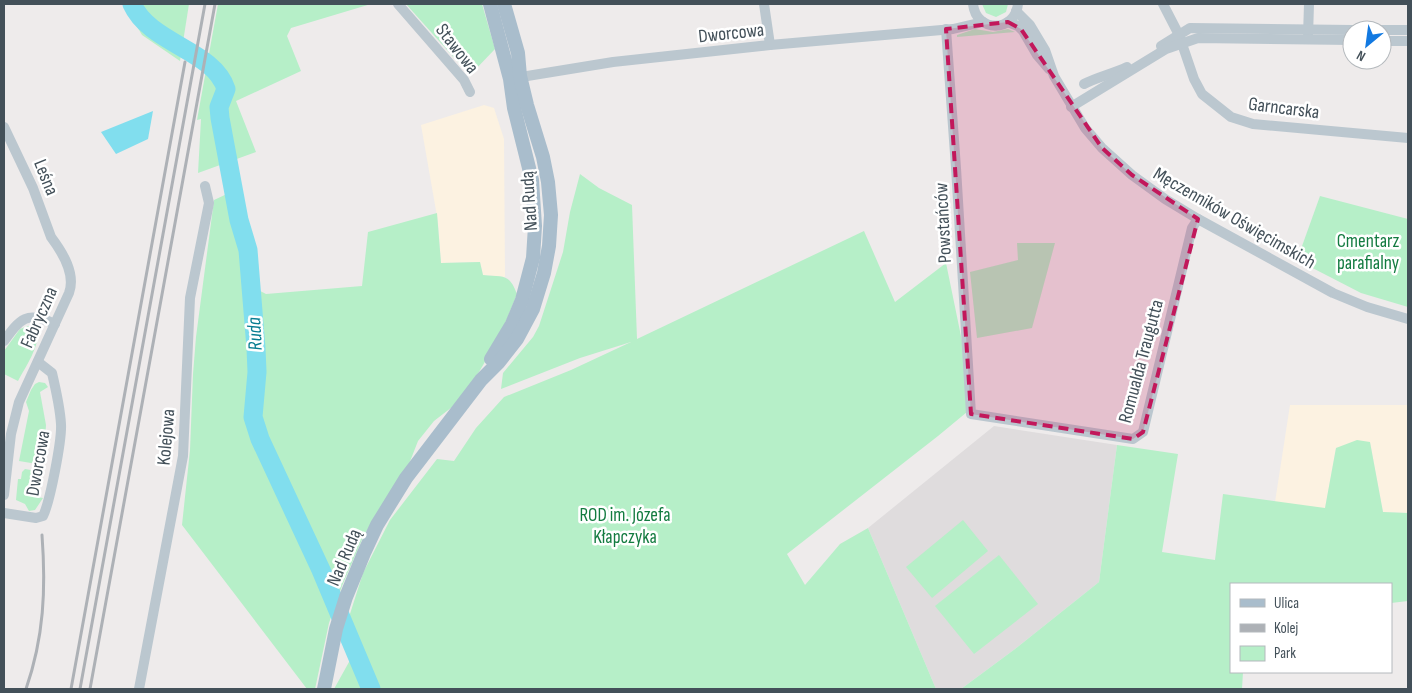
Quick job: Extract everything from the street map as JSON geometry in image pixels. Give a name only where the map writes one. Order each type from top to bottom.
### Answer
[{"type":"main road","name":"Nad Rudą","points":[[490,4],[515,78]]},
{"type":"main road","name":"Nad Rudą","points":[[324,689],[336,629],[346,597],[370,540],[406,478],[481,380],[518,309],[532,258],[536,226],[534,196],[526,154],[514,108],[518,53],[504,4]]},
{"type":"street","name":"Stawowa","points":[[398,4],[464,80],[470,92]]},
{"type":"street","points":[[764,4],[770,45]]},
{"type":"street","name":"Garncarska","points":[[1163,4],[1180,39],[1194,79],[1202,94],[1231,117],[1253,124],[1408,138]]},
{"type":"street","points":[[1308,4],[1308,35]]},
{"type":"street","points":[[973,6],[977,16],[983,22]]},
{"type":"street","points":[[957,28],[973,6]]},
{"type":"street","points":[[1017,7],[1045,50],[1054,76],[1037,55],[1023,31],[1008,22],[1017,7]]},
{"type":"street","name":"Dworcowa","points":[[515,78],[613,62],[957,28],[983,22],[996,26],[1008,22]]},
{"type":"street","name":"Powstańców","points":[[946,29],[971,414]]},
{"type":"street","points":[[1392,30],[1408,30]]},
{"type":"street","points":[[1084,84],[1111,74],[1180,39],[1308,35],[1342,31]]},
{"type":"street","points":[[1308,35],[1342,39]]},
{"type":"street","points":[[1071,107],[1180,39]]},
{"type":"street","points":[[1392,41],[1408,41]]},
{"type":"street","name":"Męczenników Oświęcimskich","points":[[1054,76],[1071,107],[1102,148],[1132,175],[1165,199],[1333,293],[1367,307],[1408,319]]},
{"type":"street","name":"Leśna","points":[[4,129],[30,182],[54,242]]},
{"type":"street","name":"Kolejowa","points":[[139,689],[182,456],[190,298],[209,203],[204,186]]},
{"type":"street","name":"Romualda Traugutta","points":[[971,414],[1133,439],[1143,432],[1192,228],[1198,218]]},
{"type":"street","name":"Fabryczna","points":[[4,495],[11,434],[20,399],[72,286],[72,279],[54,242]]},
{"type":"street","points":[[4,341],[19,321],[27,317],[46,320],[54,324]]},
{"type":"street","name":"Dworcowa","points":[[4,513],[36,518],[43,516],[48,503],[61,435],[61,425],[52,373],[38,362]]},
{"type":"highlighted area","points":[[1008,22],[1021,29],[1102,148],[1132,175],[1198,219],[1143,432],[1133,439],[971,414],[946,29]]},
{"type":"shaded area","points":[[484,105],[494,108],[504,139],[505,277],[483,275],[480,262],[441,263],[438,222],[421,125]]},
{"type":"shaded area","points":[[1290,405],[1408,405],[1408,513],[1383,512],[1370,442],[1336,448],[1325,509],[1275,502]]},
{"type":"shaded area","points":[[994,426],[1117,445],[1099,582],[961,689],[936,689],[868,528]]},
{"type":"green space","points":[[124,4],[189,4],[180,61],[142,35]]},
{"type":"green space","points":[[218,4],[371,4],[291,28],[287,36],[301,71],[236,101],[256,152],[198,173],[201,119],[197,120]]},
{"type":"green space","points":[[406,4],[482,4],[495,49],[472,73],[456,60]]},
{"type":"green space","points":[[982,4],[1008,4],[1006,12],[996,17],[986,13]]},
{"type":"green space","points":[[975,29],[993,32],[1008,29],[1015,32],[957,37],[957,35]]},
{"type":"green space","name":"ROD im. Józefa Kłapczyka","points":[[580,174],[599,188],[632,205],[637,339],[864,231],[895,302],[946,263],[962,341],[967,412],[787,554],[805,585],[840,544],[868,528],[936,689],[334,689],[359,644],[349,617],[363,573],[390,520],[437,459],[454,461],[476,428],[504,397],[571,370],[631,342],[580,358],[501,389],[503,373],[533,337],[539,326],[563,252],[570,212]]},
{"type":"green space","points":[[229,193],[242,247],[243,282],[266,294],[362,286],[368,232],[437,213],[441,263],[480,262],[483,275],[500,276],[508,279],[517,294],[500,336],[479,372],[456,404],[434,421],[418,441],[409,464],[364,535],[342,586],[329,623],[315,689],[307,689],[182,525],[190,450],[196,337],[214,200]]},
{"type":"green space","name":"Cmentarz parafialny","points":[[1320,196],[1408,219],[1408,307],[1361,293],[1297,260]]},
{"type":"green space","points":[[1017,243],[1055,243],[1032,328],[977,338],[970,272],[1018,260]]},
{"type":"green space","points":[[33,326],[38,330],[38,337],[31,357],[18,381],[4,374],[4,351],[20,329]]},
{"type":"green space","points":[[39,382],[45,383],[48,387],[40,392],[46,425],[45,440],[42,439],[37,464],[19,461],[29,411],[26,402],[31,390]]},
{"type":"green space","points":[[1357,440],[1370,442],[1383,512],[1408,513],[1408,601],[1392,603],[1392,583],[1230,583],[1230,673],[1243,673],[1242,689],[961,689],[1099,582],[1117,445],[1178,454],[1162,552],[1215,560],[1223,494],[1325,508],[1336,448]]},
{"type":"green space","points":[[25,469],[36,471],[32,496],[43,498],[35,510],[29,511],[25,504],[16,500],[18,479],[21,479],[22,472]]},
{"type":"green space","points":[[963,520],[988,551],[932,598],[906,567]]},
{"type":"green space","points":[[999,555],[1038,604],[974,654],[935,606]]},
{"type":"water","points":[[153,111],[148,139],[116,154],[101,132]]},
{"type":"waterway","name":"Ruda","points":[[132,4],[141,18],[153,29],[209,65],[219,76],[226,89],[219,107],[220,118],[239,220],[248,250],[257,372],[253,417],[260,439],[321,570],[371,689]]},
{"type":"railway","points":[[80,689],[205,4]]},
{"type":"railway","points":[[90,689],[215,4]]},
{"type":"railway","points":[[71,689],[185,62]]},
{"type":"railway","points":[[26,689],[37,651],[42,613],[44,575],[42,535]]}]
